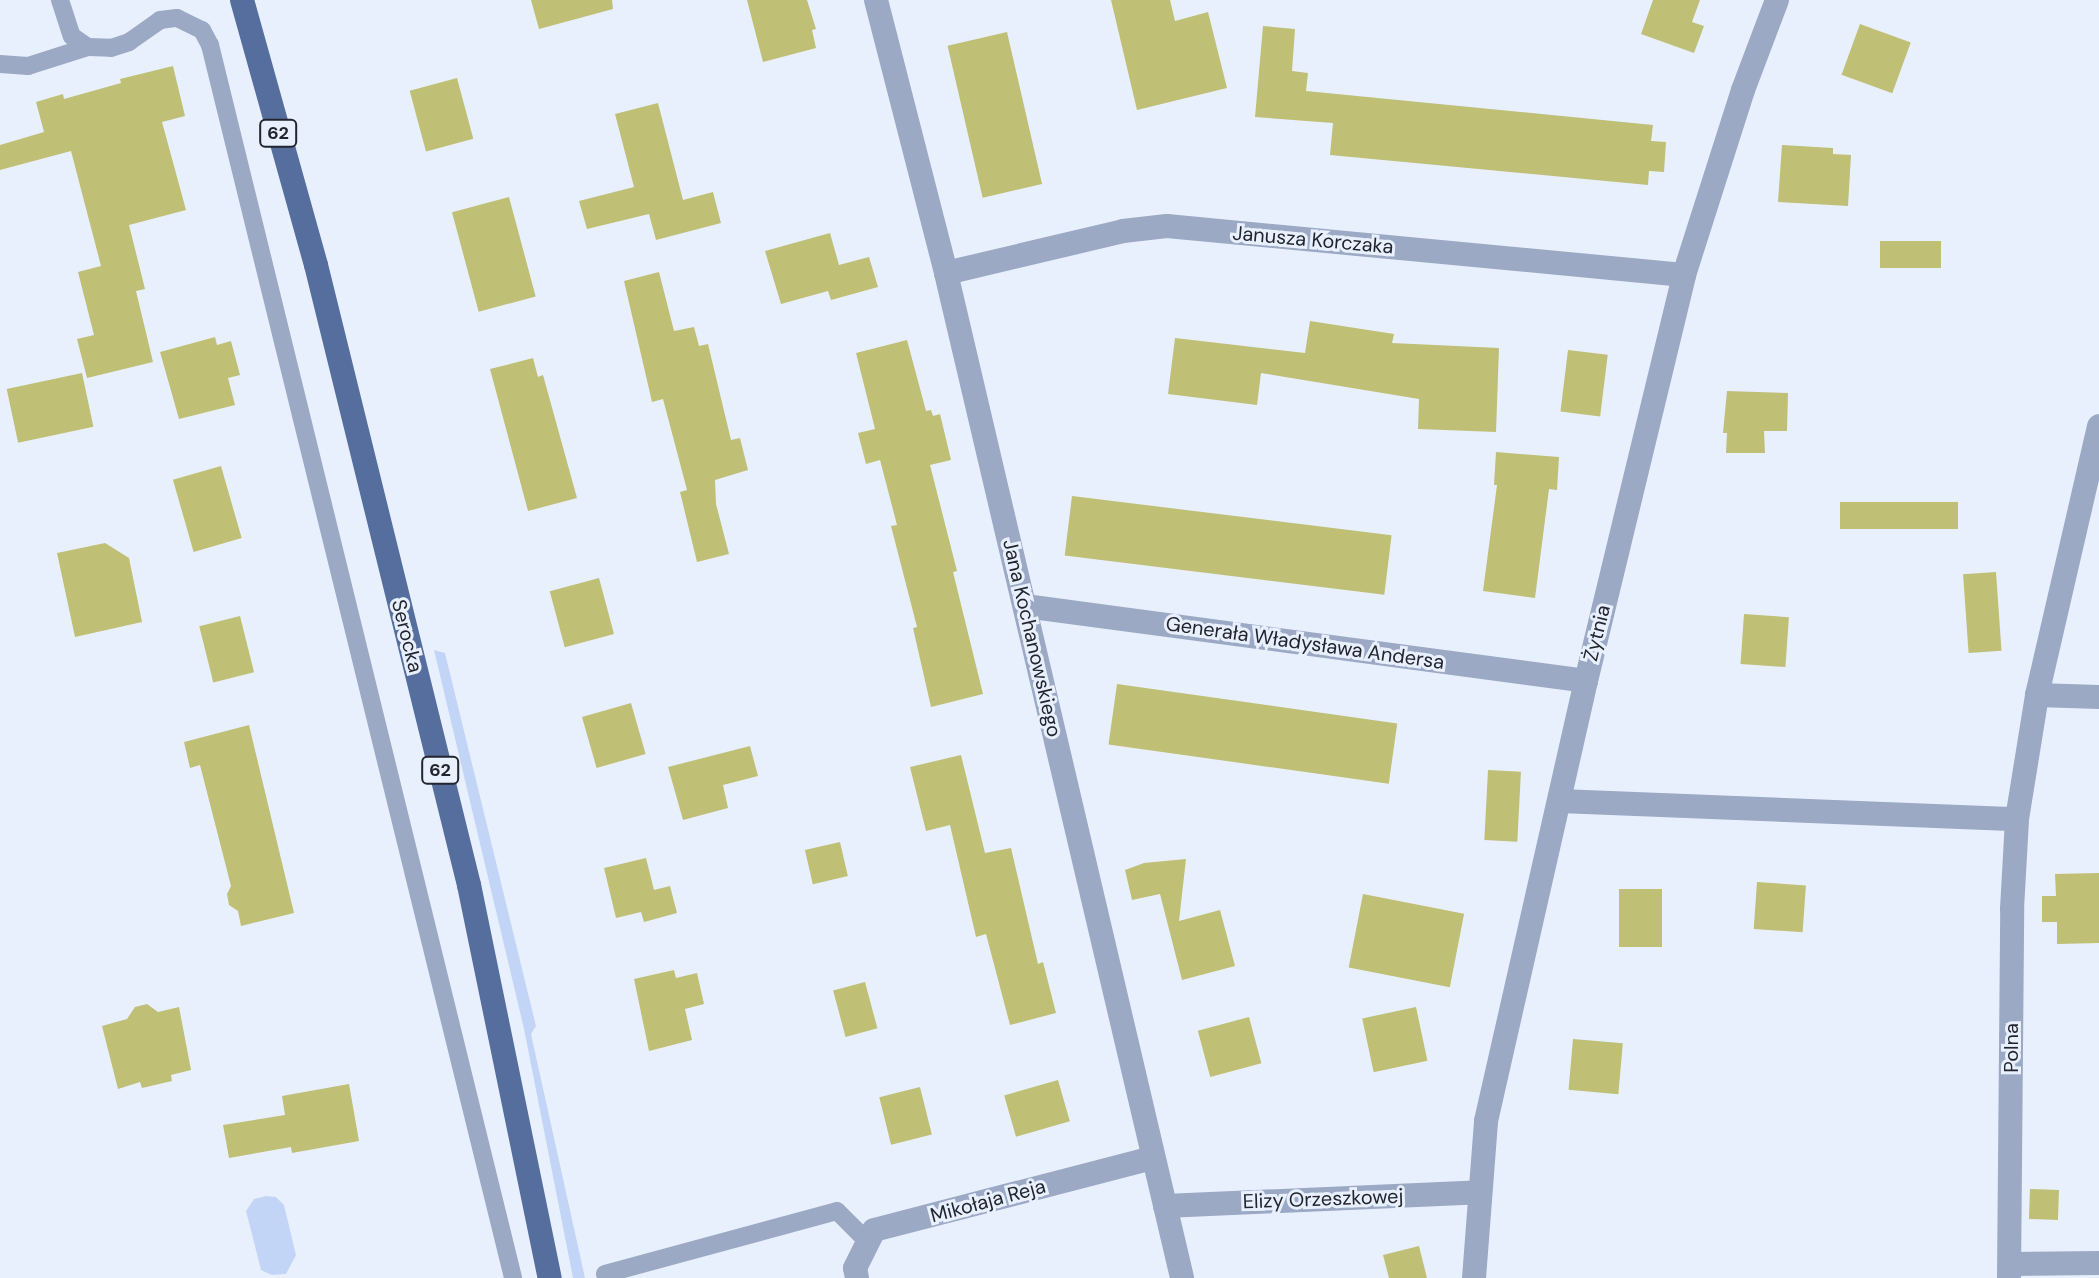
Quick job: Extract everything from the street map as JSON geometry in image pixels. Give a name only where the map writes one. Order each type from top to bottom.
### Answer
[{"type":"main road","name":"Serocka","points":[[242,0],[316,265],[469,885],[550,1278]]},
{"type":"street","name":"Jana Kochanowskiego","points":[[876,0],[946,273],[1182,1278]]},
{"type":"street","name":"Żytnia","points":[[1474,1278],[1486,1121],[1586,681],[1684,275],[1743,90],[1777,0]]},
{"type":"street","name":"Janusza Korczaka","points":[[946,273],[1123,231],[1167,226],[1684,275]]},
{"type":"street","name":"Polna","points":[[2010,1271],[2012,909],[2017,819],[2037,695],[2099,426]]},
{"type":"street","name":"Generała Władysława Andersa","points":[[1025,606],[1586,681]]},
{"type":"street","points":[[2037,695],[2099,697]]},
{"type":"street","points":[[1560,801],[2017,819]]},
{"type":"street","name":"Mikołaja Reja","points":[[868,1242],[874,1230],[1153,1158]]},
{"type":"street","name":"Elizy Orzeszkowej","points":[[1165,1206],[1480,1192]]},
{"type":"street","points":[[857,1278],[855,1268],[868,1242]]},
{"type":"street","points":[[2010,1271],[2099,1263]]},
{"type":"lane","points":[[60,0],[62,16],[72,36],[88,47]]},
{"type":"lane","points":[[0,64],[28,66],[88,47],[111,48],[129,42],[160,20],[177,18],[202,30],[210,45],[513,1278]]},
{"type":"lane","points":[[605,1274],[837,1211],[868,1242]]},
{"type":"shaded area","points":[[434,650],[445,653],[536,1026],[531,1034],[585,1278],[573,1278],[524,1029]]},
{"type":"shaded area","points":[[276,1197],[284,1205],[296,1255],[286,1274],[272,1275],[261,1270],[246,1211],[254,1199]]},
{"type":"building","points":[[531,0],[612,0],[613,9],[539,29]]},
{"type":"building","points":[[747,0],[807,0],[816,29],[812,30],[816,48],[763,62]]},
{"type":"building","points":[[1111,0],[1170,0],[1175,21],[1208,12],[1227,88],[1137,110]]},
{"type":"building","points":[[1653,0],[1700,0],[1692,22],[1704,26],[1694,53],[1641,34]]},
{"type":"building","points":[[1860,24],[1911,42],[1892,93],[1842,75]]},
{"type":"building","points":[[1263,26],[1295,29],[1292,71],[1308,73],[1306,91],[1653,125],[1651,141],[1666,142],[1664,172],[1649,171],[1648,185],[1330,155],[1333,123],[1255,117]]},
{"type":"building","points":[[1007,32],[1042,184],[983,198],[948,46]]},
{"type":"building","points":[[173,66],[185,116],[162,122],[186,210],[129,225],[145,289],[136,291],[153,362],[87,378],[77,339],[94,335],[78,272],[101,266],[71,151],[0,170],[0,145],[44,132],[36,102],[63,94],[64,99],[121,83],[120,79]]},
{"type":"building","points":[[457,78],[473,139],[426,152],[410,91]]},
{"type":"building","points":[[658,103],[683,200],[713,192],[721,223],[656,240],[649,214],[587,229],[579,201],[634,187],[615,114]]},
{"type":"building","points":[[1782,145],[1833,148],[1833,154],[1851,155],[1848,206],[1778,202]]},
{"type":"building","points":[[509,197],[536,296],[479,312],[452,212]]},
{"type":"building","points":[[830,233],[839,265],[869,257],[878,287],[831,300],[828,291],[781,304],[765,251]]},
{"type":"building","points":[[1880,241],[1941,241],[1941,268],[1880,268]]},
{"type":"building","points":[[659,272],[674,331],[694,327],[699,346],[708,344],[731,440],[740,438],[748,470],[715,480],[716,504],[729,554],[697,562],[680,492],[687,490],[663,399],[652,402],[624,281]]},
{"type":"building","points":[[1310,321],[1394,334],[1392,343],[1499,348],[1496,432],[1418,429],[1419,399],[1261,373],[1257,405],[1168,394],[1175,338],[1305,353]]},
{"type":"building","points":[[215,337],[217,345],[231,341],[240,375],[228,378],[235,405],[179,419],[160,352]]},
{"type":"building","points":[[907,340],[926,411],[931,410],[933,416],[940,414],[951,460],[930,465],[957,571],[953,572],[983,694],[931,707],[913,628],[917,627],[891,526],[897,525],[880,460],[866,464],[858,433],[875,429],[856,353]]},
{"type":"building","points":[[1568,350],[1608,355],[1600,416],[1560,412]]},
{"type":"building","points":[[533,358],[538,377],[543,375],[577,498],[528,511],[490,369]]},
{"type":"building","points":[[82,373],[93,427],[18,443],[7,389]]},
{"type":"building","points":[[1727,391],[1788,393],[1787,431],[1764,431],[1765,453],[1726,453],[1727,433],[1723,433]]},
{"type":"building","points":[[1496,452],[1559,457],[1557,490],[1549,489],[1535,598],[1483,591],[1497,485],[1494,485]]},
{"type":"building","points":[[221,466],[242,538],[194,552],[173,480]]},
{"type":"building","points":[[1072,496],[1392,535],[1384,595],[1065,556]]},
{"type":"building","points":[[1840,502],[1958,502],[1958,529],[1840,529]]},
{"type":"building","points":[[105,543],[129,558],[142,622],[75,637],[57,553]]},
{"type":"building","points":[[1996,572],[2002,651],[1969,653],[1963,574]]},
{"type":"building","points":[[599,578],[614,634],[565,647],[550,591]]},
{"type":"building","points":[[1744,614],[1789,617],[1785,667],[1741,664]]},
{"type":"building","points":[[240,616],[254,672],[213,682],[199,626]]},
{"type":"building","points":[[1117,684],[1397,723],[1389,784],[1109,744]]},
{"type":"building","points":[[631,703],[646,754],[597,768],[582,717]]},
{"type":"building","points":[[249,725],[294,913],[241,926],[238,911],[229,905],[227,894],[231,886],[200,765],[190,768],[184,742]]},
{"type":"building","points":[[750,746],[758,776],[723,785],[728,808],[683,820],[668,767]]},
{"type":"building","points":[[961,755],[985,853],[1011,848],[1038,964],[1043,962],[1056,1013],[1010,1025],[986,934],[976,937],[950,825],[926,831],[910,767]]},
{"type":"building","points":[[1488,770],[1521,772],[1517,842],[1484,840]]},
{"type":"building","points":[[840,842],[848,876],[813,884],[805,850]]},
{"type":"building","points":[[646,858],[654,890],[670,886],[677,913],[644,922],[641,912],[616,918],[604,868]]},
{"type":"building","points":[[1186,859],[1179,921],[1220,910],[1235,966],[1182,980],[1160,894],[1132,900],[1125,870],[1144,863]]},
{"type":"building","points":[[2099,873],[2099,943],[2057,944],[2057,922],[2042,922],[2042,896],[2056,896],[2055,874]]},
{"type":"building","points":[[1757,882],[1806,885],[1803,932],[1754,929]]},
{"type":"building","points":[[1619,889],[1662,889],[1662,947],[1619,947]]},
{"type":"building","points":[[1363,894],[1464,914],[1450,987],[1349,968]]},
{"type":"building","points":[[674,970],[676,978],[697,973],[704,1004],[685,1009],[692,1040],[649,1051],[634,979]]},
{"type":"building","points":[[865,982],[877,1028],[846,1037],[833,991]]},
{"type":"building","points":[[147,1004],[158,1012],[179,1007],[191,1070],[171,1075],[172,1081],[142,1088],[140,1082],[118,1089],[102,1026],[127,1019],[135,1007]]},
{"type":"building","points":[[1416,1007],[1427,1061],[1374,1072],[1362,1018]]},
{"type":"building","points":[[1249,1017],[1261,1063],[1210,1077],[1198,1031]]},
{"type":"building","points":[[1573,1039],[1623,1043],[1618,1094],[1569,1090]]},
{"type":"building","points":[[1058,1080],[1070,1121],[1016,1137],[1004,1095]]},
{"type":"building","points":[[349,1084],[359,1141],[292,1153],[291,1147],[229,1158],[223,1125],[285,1115],[282,1096]]},
{"type":"building","points":[[920,1087],[932,1135],[891,1145],[879,1097]]},
{"type":"building","points":[[2030,1189],[2059,1190],[2058,1220],[2029,1219]]},
{"type":"building","points":[[1419,1246],[1427,1278],[1389,1278],[1383,1255]]}]
